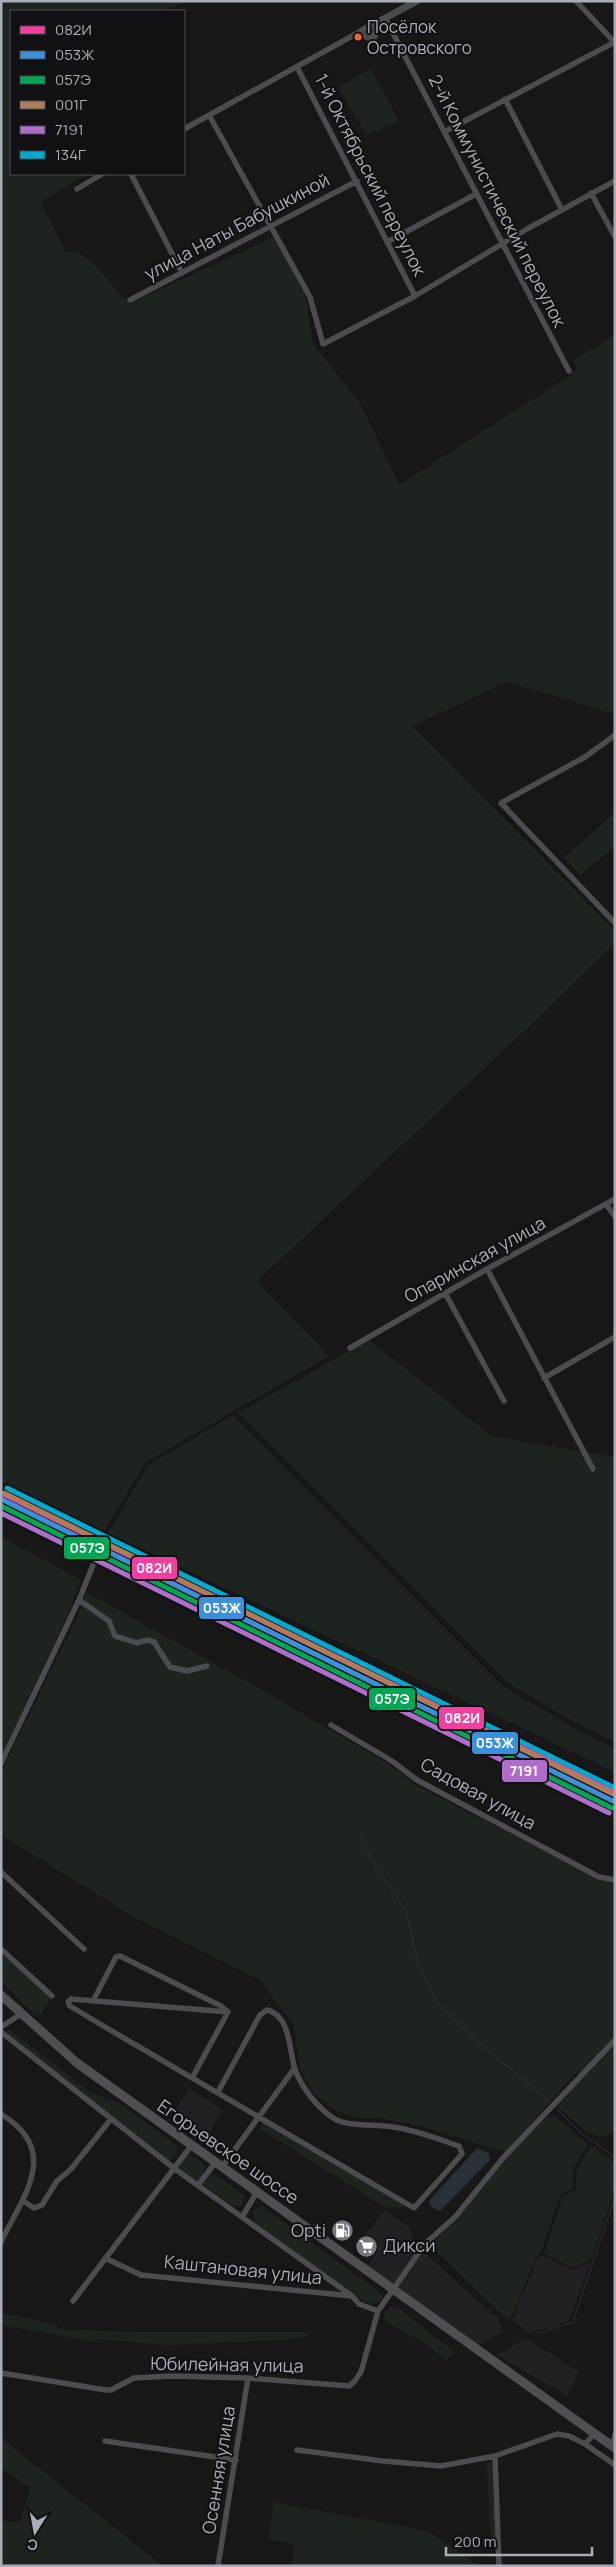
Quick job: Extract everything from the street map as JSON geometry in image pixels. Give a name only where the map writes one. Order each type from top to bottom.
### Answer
[{"type":"main road","name":"Егорьевское шоссе","points":[[1,1995],[77,2063],[613,2447]]},
{"type":"street","points":[[185,128],[417,1]]},
{"type":"street","points":[[444,132],[615,42],[576,1]]},
{"type":"street","points":[[364,30],[367,37],[372,39],[382,20]]},
{"type":"street","name":"2-й Коммунистический переулок","points":[[382,20],[444,132],[568,370]]},
{"type":"street","name":"1-й Октябрьский переулок","points":[[297,67],[389,241],[415,296]]},
{"type":"street","points":[[505,99],[562,210]]},
{"type":"street","points":[[209,115],[310,297],[324,344],[415,296],[501,244],[615,181]]},
{"type":"street","points":[[77,189],[100,175]]},
{"type":"street","points":[[132,175],[182,273]]},
{"type":"street","name":"улица Наты Бабушкиной","points":[[130,300],[357,181]]},
{"type":"street","points":[[389,241],[476,194]]},
{"type":"street","points":[[591,194],[615,237]]},
{"type":"street","points":[[615,735],[585,756],[501,803],[615,923]]},
{"type":"street","name":"Опаринская улица","points":[[350,1348],[487,1268],[615,1199]]},
{"type":"street","points":[[606,1204],[615,1217]]},
{"type":"street","points":[[487,1268],[593,1469]]},
{"type":"street","points":[[445,1293],[504,1401]]},
{"type":"street","points":[[544,1378],[615,1337]]},
{"type":"street","points":[[1,1763],[79,1600],[97,1555]]},
{"type":"street","points":[[79,1600],[109,1621],[115,1636],[137,1643],[147,1640],[154,1642],[170,1667],[187,1671],[207,1666]]},
{"type":"street","name":"Садовая улица","points":[[331,1725],[392,1761],[416,1780],[600,1876],[615,1880]]},
{"type":"street","points":[[1,1872],[84,1949]]},
{"type":"street","points":[[1,1949],[52,1996]]},
{"type":"street","points":[[93,2001],[116,1957],[120,1956],[221,2006],[228,2012]]},
{"type":"street","points":[[218,2092],[260,2016],[267,2010],[278,2016],[284,2025],[290,2043],[294,2069],[311,2097],[340,2121],[394,2127],[422,2134],[459,2146],[462,2154],[414,2208],[92,2020],[70,2006],[68,2002],[71,1999],[228,2012]]},
{"type":"street","points":[[192,2078],[228,2012]]},
{"type":"street","points":[[1,2027],[21,2014]]},
{"type":"street","points":[[1,2032],[175,2169],[352,2296]]},
{"type":"street","name":"Юбилейная улица","points":[[1,2374],[106,2390],[111,2390],[134,2378],[248,2378],[349,2386],[360,2372],[378,2311],[425,2244],[456,2216],[503,2158],[615,2040]]},
{"type":"street","points":[[198,2185],[218,2165],[259,2117],[294,2069]]},
{"type":"street","points":[[1,2114],[25,2136],[33,2151],[35,2171],[23,2201],[1,2242]]},
{"type":"street","points":[[23,2201],[34,2208],[42,2204],[57,2181],[71,2169],[111,2119]]},
{"type":"street","points":[[73,2301],[191,2146]]},
{"type":"street","points":[[242,2217],[257,2192]]},
{"type":"street","name":"Каштановая улица","points":[[105,2258],[141,2275],[352,2296],[359,2304],[378,2311]]},
{"type":"street","name":"Осенняя улица","points":[[218,2566],[248,2378]]},
{"type":"street","points":[[297,2450],[441,2466],[495,2456],[557,2434],[568,2436],[584,2444],[615,2465]]},
{"type":"street","points":[[584,2444],[594,2434]]},
{"type":"street","points":[[613,2447],[615,2435]]},
{"type":"street","points":[[105,2441],[236,2460]]},
{"type":"street","points":[[495,2456],[500,2566]]},
{"type":"shaded area","points":[[1,1],[189,1],[163,10],[10,10],[10,175],[85,175],[40,202],[66,251],[78,252],[94,264],[129,304],[274,237],[305,294],[313,343],[361,405],[399,485],[569,376],[577,369],[573,360],[615,335],[615,714],[508,682],[412,726],[615,931],[615,942],[531,1025],[257,1281],[329,1356],[146,1462],[104,1531],[1,1482]]},
{"type":"shaded area","points":[[371,69],[399,121],[367,136],[338,87]]},
{"type":"shaded area","points":[[615,813],[615,846],[581,875],[564,857]]},
{"type":"shaded area","points":[[369,1340],[492,1436],[615,1457],[615,1742],[579,1725],[508,1683],[238,1413]]},
{"type":"shaded area","points":[[233,1415],[503,1686],[579,1731],[615,1748],[615,1772],[108,1533],[148,1465]]},
{"type":"shaded area","points":[[1,1536],[81,1580],[67,1616],[1,1756]]},
{"type":"shaded area","points":[[86,1592],[250,1683],[390,1765],[417,1786],[599,1879],[615,1883],[615,2037],[581,2072],[575,2074],[505,2152],[425,2127],[379,2118],[356,2118],[331,2108],[313,2092],[300,2069],[294,2026],[260,1980],[132,1916],[1,1835],[1,1772],[76,1620]]},
{"type":"shaded area","points":[[1,1953],[51,1997],[41,2015],[35,2015],[1,1981]]},
{"type":"shaded area","points":[[9,2029],[90,2092],[118,2102],[176,2145],[177,2151],[170,2162],[7,2036],[6,2032]]},
{"type":"shaded area","points":[[615,2043],[615,2132],[600,2137],[584,2130],[558,2107],[558,2103]]},
{"type":"shaded area","points":[[189,2088],[223,2110],[206,2138],[192,2129],[194,2124],[175,2111]]},
{"type":"shaded area","points":[[548,2116],[556,2117],[588,2144],[574,2169],[573,2188],[560,2195],[541,2252],[535,2259],[511,2319],[508,2320],[430,2245],[461,2215],[512,2151]]},
{"type":"shaded area","points":[[262,2121],[398,2201],[404,2208],[384,2207],[260,2129]]},
{"type":"shaded area","points":[[591,2145],[615,2163],[615,2187],[592,2257],[574,2268],[544,2253],[563,2197],[576,2190],[577,2170]]},
{"type":"shaded area","points":[[477,2148],[489,2153],[490,2160],[438,2211],[430,2205],[429,2201]]},
{"type":"shaded area","points":[[186,2154],[201,2161],[206,2167],[199,2179],[195,2181],[181,2171],[179,2166]]},
{"type":"shaded area","points":[[211,2174],[216,2175],[245,2196],[241,2206],[234,2206],[203,2185]]},
{"type":"shaded area","points":[[262,2206],[381,2293],[383,2298],[376,2304],[365,2302],[294,2253],[254,2221],[253,2210]]},
{"type":"shaded area","points":[[385,2210],[409,2227],[418,2247],[497,2318],[504,2332],[476,2346],[367,2266],[374,2257],[354,2243],[360,2235],[363,2237]]},
{"type":"shaded area","points":[[543,2255],[573,2270],[591,2260],[573,2312],[567,2322],[530,2333],[512,2321],[537,2259]]},
{"type":"shaded area","points":[[390,2307],[395,2307],[403,2312],[456,2353],[446,2360],[426,2344],[384,2321],[384,2314]]},
{"type":"shaded area","points":[[1,2315],[13,2315],[57,2325],[58,2329],[137,2332],[304,2332],[308,2336],[284,2340],[164,2345],[96,2339],[96,2342],[1,2325]]},
{"type":"shaded area","points":[[526,2338],[579,2372],[567,2396],[497,2355]]},
{"type":"shaded area","points":[[1,2438],[163,2566],[1,2566],[1,2522],[20,2522],[30,2488],[1,2468]]},
{"type":"shaded area","points":[[488,2462],[492,2463],[493,2467],[495,2541],[491,2543],[487,2466]]},
{"type":"shaded area","points":[[274,2502],[428,2531],[479,2566],[291,2566],[295,2544],[269,2540]]},
{"type":"waterway","points":[[361,1832],[370,1857],[406,1910],[418,1965],[436,2001],[479,2043],[549,2101]]},
{"type":"waterway","points":[[555,2107],[580,2132],[615,2157]]},
{"type":"waterway","points":[[535,2334],[573,2322],[615,2197]]},
{"type":"transit line","name":"134Г","points":[[7,1488],[615,1788]]},
{"type":"transit line","name":"082И","points":[[1,1493],[615,1793]]},
{"type":"transit line","name":"001Г","points":[[4,1493],[615,1795]]},
{"type":"transit line","name":"053Ж","points":[[1,1499],[615,1802]]},
{"type":"transit line","name":"057Э","points":[[1,1506],[612,1808]]},
{"type":"transit line","name":"7191","points":[[1,1513],[609,1813]]},
{"type":"place","name":"Посёлок Островского","points":[[358,37]]},
{"type":"place","name":"Opti","points":[[342,2231]]},
{"type":"place","name":"Дикси","points":[[367,2246]]}]
